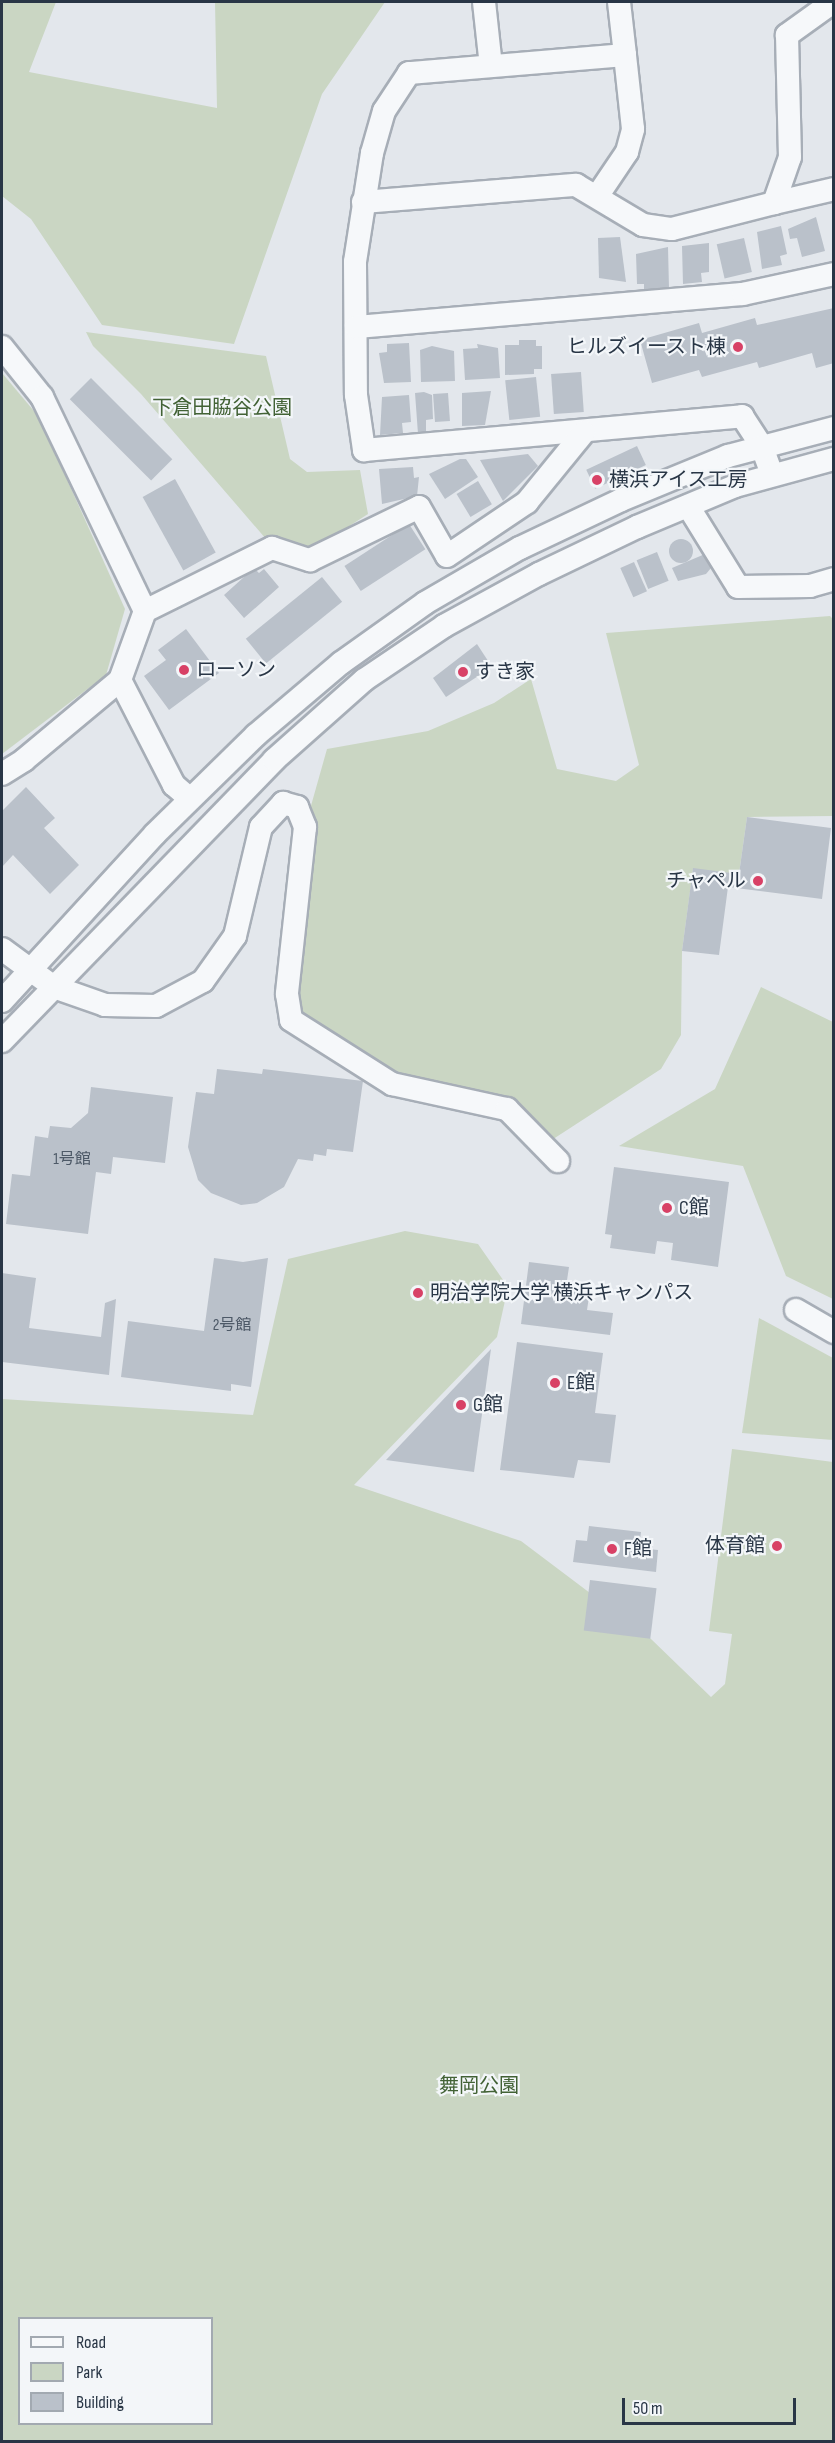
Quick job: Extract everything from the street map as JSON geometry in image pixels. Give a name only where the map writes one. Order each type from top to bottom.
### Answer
[{"type":"street","points":[[484,2],[491,66]]},
{"type":"street","points":[[598,195],[627,152],[633,129],[619,2]]},
{"type":"street","points":[[774,203],[790,157],[787,35],[833,2]]},
{"type":"street","points":[[626,56],[409,73],[384,111],[363,202],[355,262],[356,395],[364,450],[584,432],[634,423],[742,416],[762,447],[772,474]]},
{"type":"street","points":[[363,202],[576,185],[598,195],[643,225],[672,229],[834,189]]},
{"type":"street","points":[[356,327],[743,294],[834,274]]},
{"type":"street","points":[[2,347],[42,397],[145,611]]},
{"type":"street","points":[[2,1001],[190,799],[341,663],[425,603],[520,548],[621,500],[762,447],[834,428]]},
{"type":"street","points":[[2,774],[24,760],[120,680],[145,611],[272,548],[310,560],[418,507],[447,556],[527,502],[584,432]]},
{"type":"street","points":[[2,1041],[274,760],[364,680],[444,626],[539,574],[688,506],[772,474],[834,459]]},
{"type":"street","points":[[688,506],[738,587],[810,586],[834,579]]},
{"type":"street","points":[[120,680],[174,784],[190,799]]},
{"type":"street","points":[[2,949],[54,987],[105,1005],[156,1006],[203,981],[235,936],[261,827],[284,803],[297,807],[305,827],[288,994],[291,1020],[392,1084],[507,1109],[558,1161]]},
{"type":"street","points":[[796,1310],[834,1332]]},
{"type":"green space","points":[[2,2],[56,2],[29,72],[217,108],[215,2],[385,2],[322,94],[234,344],[102,325],[31,219],[2,196]]},
{"type":"green space","name":"下倉田脇谷公園","points":[[86,332],[266,356],[290,459],[307,472],[360,470],[368,514],[309,552],[266,539],[141,394],[93,346]]},
{"type":"green space","points":[[2,373],[39,417],[125,609],[106,675],[2,754]]},
{"type":"green space","points":[[830,616],[833,619],[833,816],[747,817],[739,874],[693,869],[682,951],[681,1035],[661,1069],[544,1145],[507,1109],[392,1084],[291,1020],[305,827],[327,749],[428,731],[494,703],[531,679],[557,769],[616,781],[639,765],[606,633]]},
{"type":"green space","points":[[761,987],[833,1022],[833,1299],[786,1276],[743,1166],[619,1146],[715,1089]]},
{"type":"green space","name":"舞岡公園","points":[[405,1231],[478,1244],[508,1287],[497,1337],[354,1485],[521,1541],[651,1639],[711,1697],[725,1684],[732,1634],[709,1631],[732,1449],[833,1462],[833,2441],[2,2441],[2,1399],[253,1415],[288,1259]]},
{"type":"green space","points":[[759,1318],[833,1358],[833,1440],[742,1433]]},
{"type":"building","points":[[816,217],[825,251],[802,257],[797,238],[790,239],[788,229]]},
{"type":"building","points":[[781,226],[787,254],[780,256],[782,265],[762,269],[757,232]]},
{"type":"building","points":[[620,237],[626,282],[599,278],[598,238]]},
{"type":"building","points":[[744,238],[752,272],[725,278],[717,244]]},
{"type":"building","points":[[709,243],[709,272],[701,273],[702,282],[683,284],[682,246]]},
{"type":"building","points":[[668,247],[669,288],[644,290],[644,284],[637,284],[636,254]]},
{"type":"building","name":"ヒルズイースト棟","points":[[834,308],[834,363],[816,368],[812,353],[759,368],[757,362],[702,377],[699,370],[652,383],[640,340],[699,323],[702,333],[755,318],[757,325]]},
{"type":"building","points":[[519,340],[536,340],[536,346],[542,346],[542,369],[534,369],[534,374],[505,375],[505,345],[519,345]]},
{"type":"building","points":[[409,343],[411,382],[384,383],[379,353],[387,352],[387,344]]},
{"type":"building","points":[[477,344],[498,348],[500,378],[465,380],[463,349],[478,348]]},
{"type":"building","points":[[432,346],[454,351],[455,381],[421,382],[420,350]]},
{"type":"building","points":[[581,372],[584,412],[554,414],[551,374]]},
{"type":"building","points":[[536,377],[540,417],[509,420],[505,380]]},
{"type":"building","points":[[91,378],[172,459],[151,481],[70,399]]},
{"type":"building","points":[[491,391],[485,425],[462,426],[462,393]]},
{"type":"building","points":[[424,392],[432,395],[433,419],[426,420],[426,433],[418,434],[415,393]]},
{"type":"building","points":[[448,393],[450,421],[435,422],[433,394]]},
{"type":"building","points":[[409,395],[411,422],[402,423],[403,433],[380,435],[382,397]]},
{"type":"building","points":[[637,446],[646,465],[595,489],[586,470]]},
{"type":"building","points":[[528,454],[538,466],[503,501],[480,460]]},
{"type":"building","points":[[460,459],[466,459],[478,477],[445,499],[429,474]]},
{"type":"building","points":[[413,467],[414,478],[419,477],[417,496],[382,504],[379,469]]},
{"type":"building","points":[[175,479],[216,552],[183,570],[143,497]]},
{"type":"building","points":[[478,481],[492,504],[470,517],[457,494]]},
{"type":"building","points":[[409,524],[425,549],[361,591],[344,566]]},
{"type":"building","points":[[681,539],[686,540],[692,546],[692,556],[686,562],[681,563],[676,562],[670,556],[669,551],[670,546],[676,540]]},
{"type":"building","points":[[657,552],[669,581],[648,589],[637,560]]},
{"type":"building","points":[[705,554],[711,568],[706,574],[678,581],[672,568]]},
{"type":"building","points":[[634,562],[647,591],[633,597],[620,568]]},
{"type":"building","points":[[254,568],[259,573],[264,569],[279,587],[244,618],[224,595]]},
{"type":"building","points":[[322,577],[342,602],[266,664],[246,639]]},
{"type":"building","points":[[186,629],[219,673],[169,710],[144,676],[166,660],[158,650]]},
{"type":"building","name":"すき家","points":[[477,644],[492,667],[446,697],[433,678]]},
{"type":"building","points":[[26,787],[55,818],[44,828],[79,865],[50,894],[13,855],[2,867],[2,811]]},
{"type":"building","name":"チャペル","points":[[747,817],[831,828],[822,899],[728,887],[719,955],[682,951],[693,868],[739,874]]},
{"type":"building","points":[[217,1069],[262,1074],[263,1069],[363,1081],[353,1152],[327,1149],[326,1156],[314,1154],[313,1161],[298,1159],[284,1187],[257,1203],[241,1205],[211,1193],[198,1180],[188,1147],[196,1092],[214,1094]]},
{"type":"building","points":[[91,1087],[173,1097],[165,1163],[113,1157],[111,1174],[96,1172],[88,1234],[6,1224],[12,1174],[30,1176],[35,1136],[48,1138],[50,1126],[71,1128],[88,1113]]},
{"type":"building","name":"C館","points":[[614,1167],[729,1182],[718,1267],[671,1260],[673,1243],[657,1241],[655,1254],[610,1248],[612,1235],[605,1234]]},
{"type":"building","points":[[214,1258],[243,1262],[268,1258],[251,1387],[231,1384],[231,1391],[121,1377],[128,1321],[204,1331]]},
{"type":"building","points":[[529,1262],[569,1267],[566,1287],[590,1290],[587,1310],[613,1313],[610,1335],[521,1324]]},
{"type":"building","points":[[2,1273],[36,1278],[29,1328],[101,1337],[105,1303],[116,1299],[109,1375],[2,1362]]},
{"type":"building","name":"E館","points":[[517,1342],[603,1353],[595,1413],[616,1415],[610,1463],[578,1460],[574,1478],[500,1470]]},
{"type":"building","name":"G館","points":[[491,1349],[474,1472],[386,1460]]},
{"type":"building","name":"F館","points":[[589,1526],[641,1532],[639,1548],[658,1550],[656,1572],[573,1562],[576,1540],[587,1541]]},
{"type":"building","points":[[590,1580],[657,1588],[650,1639],[584,1631]]},
{"type":"place","name":"ヒルズイースト棟","points":[[738,347]]},
{"type":"place","name":"横浜アイス工房","points":[[597,480]]},
{"type":"place","name":"ローソン","points":[[184,670]]},
{"type":"place","name":"すき家","points":[[463,672]]},
{"type":"place","name":"チャペル","points":[[758,881]]},
{"type":"place","name":"C館","points":[[667,1208]]},
{"type":"place","name":"明治学院大学 横浜キャンパス","points":[[418,1293]]},
{"type":"place","name":"E館","points":[[555,1383]]},
{"type":"place","name":"G館","points":[[461,1405]]},
{"type":"place","name":"体育館","points":[[777,1546]]},
{"type":"place","name":"F館","points":[[612,1549]]}]
